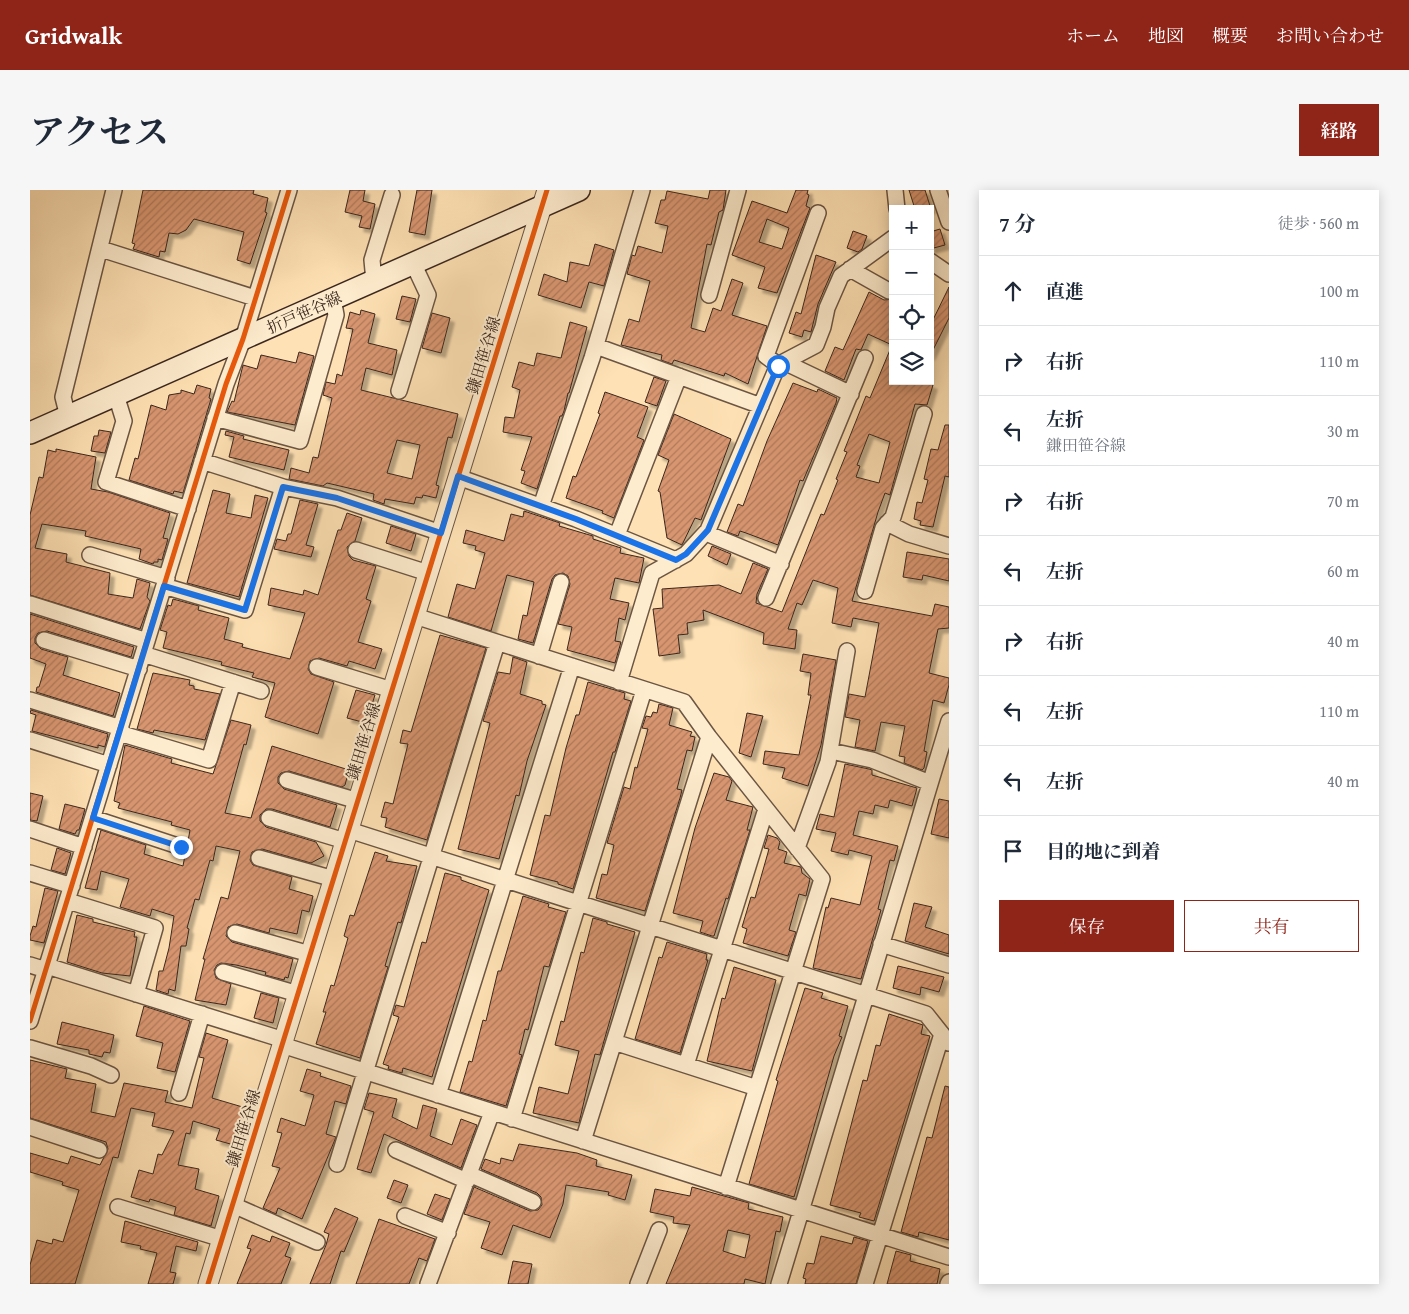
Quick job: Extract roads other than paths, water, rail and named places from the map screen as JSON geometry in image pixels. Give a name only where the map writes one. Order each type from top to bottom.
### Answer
[{"type":"main road","name":"折戸笹谷線","points":[[30,433],[414,263],[545,198],[579,190]]},
{"type":"street","points":[[68,417],[63,397],[114,190]]},
{"type":"street","points":[[30,1021],[215,418],[243,339],[289,190]]},
{"type":"street","points":[[542,506],[596,346],[642,190]]},
{"type":"street","points":[[709,295],[738,190]]},
{"type":"street","points":[[895,190],[897,205]]},
{"type":"street","points":[[938,190],[949,222]]},
{"type":"street","points":[[374,281],[372,260],[392,195]]},
{"type":"street","name":"鎌田笹谷線","points":[[208,1284],[545,198]]},
{"type":"street","points":[[818,214],[766,356],[851,394]]},
{"type":"street","points":[[619,682],[652,573],[686,554],[706,533],[781,364],[816,345],[824,327],[827,308],[841,276],[889,241]]},
{"type":"street","points":[[101,249],[256,298]]},
{"type":"street","points":[[399,391],[428,295],[414,263]]},
{"type":"street","points":[[934,264],[949,274]]},
{"type":"street","points":[[850,269],[889,291]]},
{"type":"street","points":[[215,418],[300,441],[336,315],[333,299]]},
{"type":"street","points":[[596,346],[761,406]]},
{"type":"street","points":[[766,598],[865,358]]},
{"type":"street","points":[[617,535],[679,376]]},
{"type":"street","points":[[116,395],[124,421],[106,482],[188,509]]},
{"type":"street","points":[[865,591],[883,528],[893,517],[924,414]]},
{"type":"street","points":[[202,461],[283,487],[337,498],[441,533]]},
{"type":"street","points":[[458,476],[542,506],[676,560]]},
{"type":"street","points":[[90,555],[245,610],[283,487]]},
{"type":"street","points":[[887,523],[909,534],[949,546]]},
{"type":"street","points":[[706,533],[781,564]]},
{"type":"street","points":[[356,550],[428,573]]},
{"type":"street","points":[[539,656],[561,582]]},
{"type":"street","points":[[30,604],[143,655],[261,691]]},
{"type":"street","points":[[415,616],[684,702],[709,737],[822,878],[726,1187]]},
{"type":"street","points":[[44,640],[143,655]]},
{"type":"street","points":[[337,1164],[433,857],[497,642]]},
{"type":"street","points":[[797,848],[831,750],[847,651]]},
{"type":"street","points":[[438,1095],[572,666]]},
{"type":"street","points":[[317,668],[392,690]]},
{"type":"street","points":[[30,700],[209,760],[233,682]]},
{"type":"street","points":[[512,1119],[644,690]]},
{"type":"street","points":[[779,1284],[930,782],[946,739],[949,721]]},
{"type":"street","points":[[583,1141],[709,737]]},
{"type":"street","points":[[30,740],[110,765]]},
{"type":"street","points":[[831,750],[872,760],[930,782]]},
{"type":"street","points":[[287,780],[358,801]]},
{"type":"street","points":[[686,1065],[766,809]]},
{"type":"street","points":[[93,818],[181,847]]},
{"type":"street","points":[[269,818],[433,857],[926,1014],[946,1038],[865,1284]]},
{"type":"street","points":[[30,830],[84,847]]},
{"type":"street","points":[[259,858],[334,880]]},
{"type":"street","points":[[30,872],[70,893],[155,928],[136,994]]},
{"type":"street","points":[[235,933],[310,954]]},
{"type":"street","points":[[881,944],[949,965]]},
{"type":"street","points":[[30,966],[47,968],[202,1014],[366,1072],[949,1257]]},
{"type":"street","points":[[223,972],[298,994]]},
{"type":"street","points":[[179,1093],[202,1014]]},
{"type":"street","points":[[614,1042],[757,1088]]},
{"type":"street","points":[[30,1048],[92,1066],[111,1075]]},
{"type":"street","points":[[428,1284],[492,1112]]},
{"type":"street","points":[[30,1127],[99,1150]]},
{"type":"street","points":[[396,1150],[533,1202]]},
{"type":"street","points":[[233,1205],[317,1242]]},
{"type":"street","points":[[118,1207],[222,1239]]},
{"type":"street","points":[[405,1216],[448,1233]]},
{"type":"street","points":[[638,1284],[660,1230]]}]
